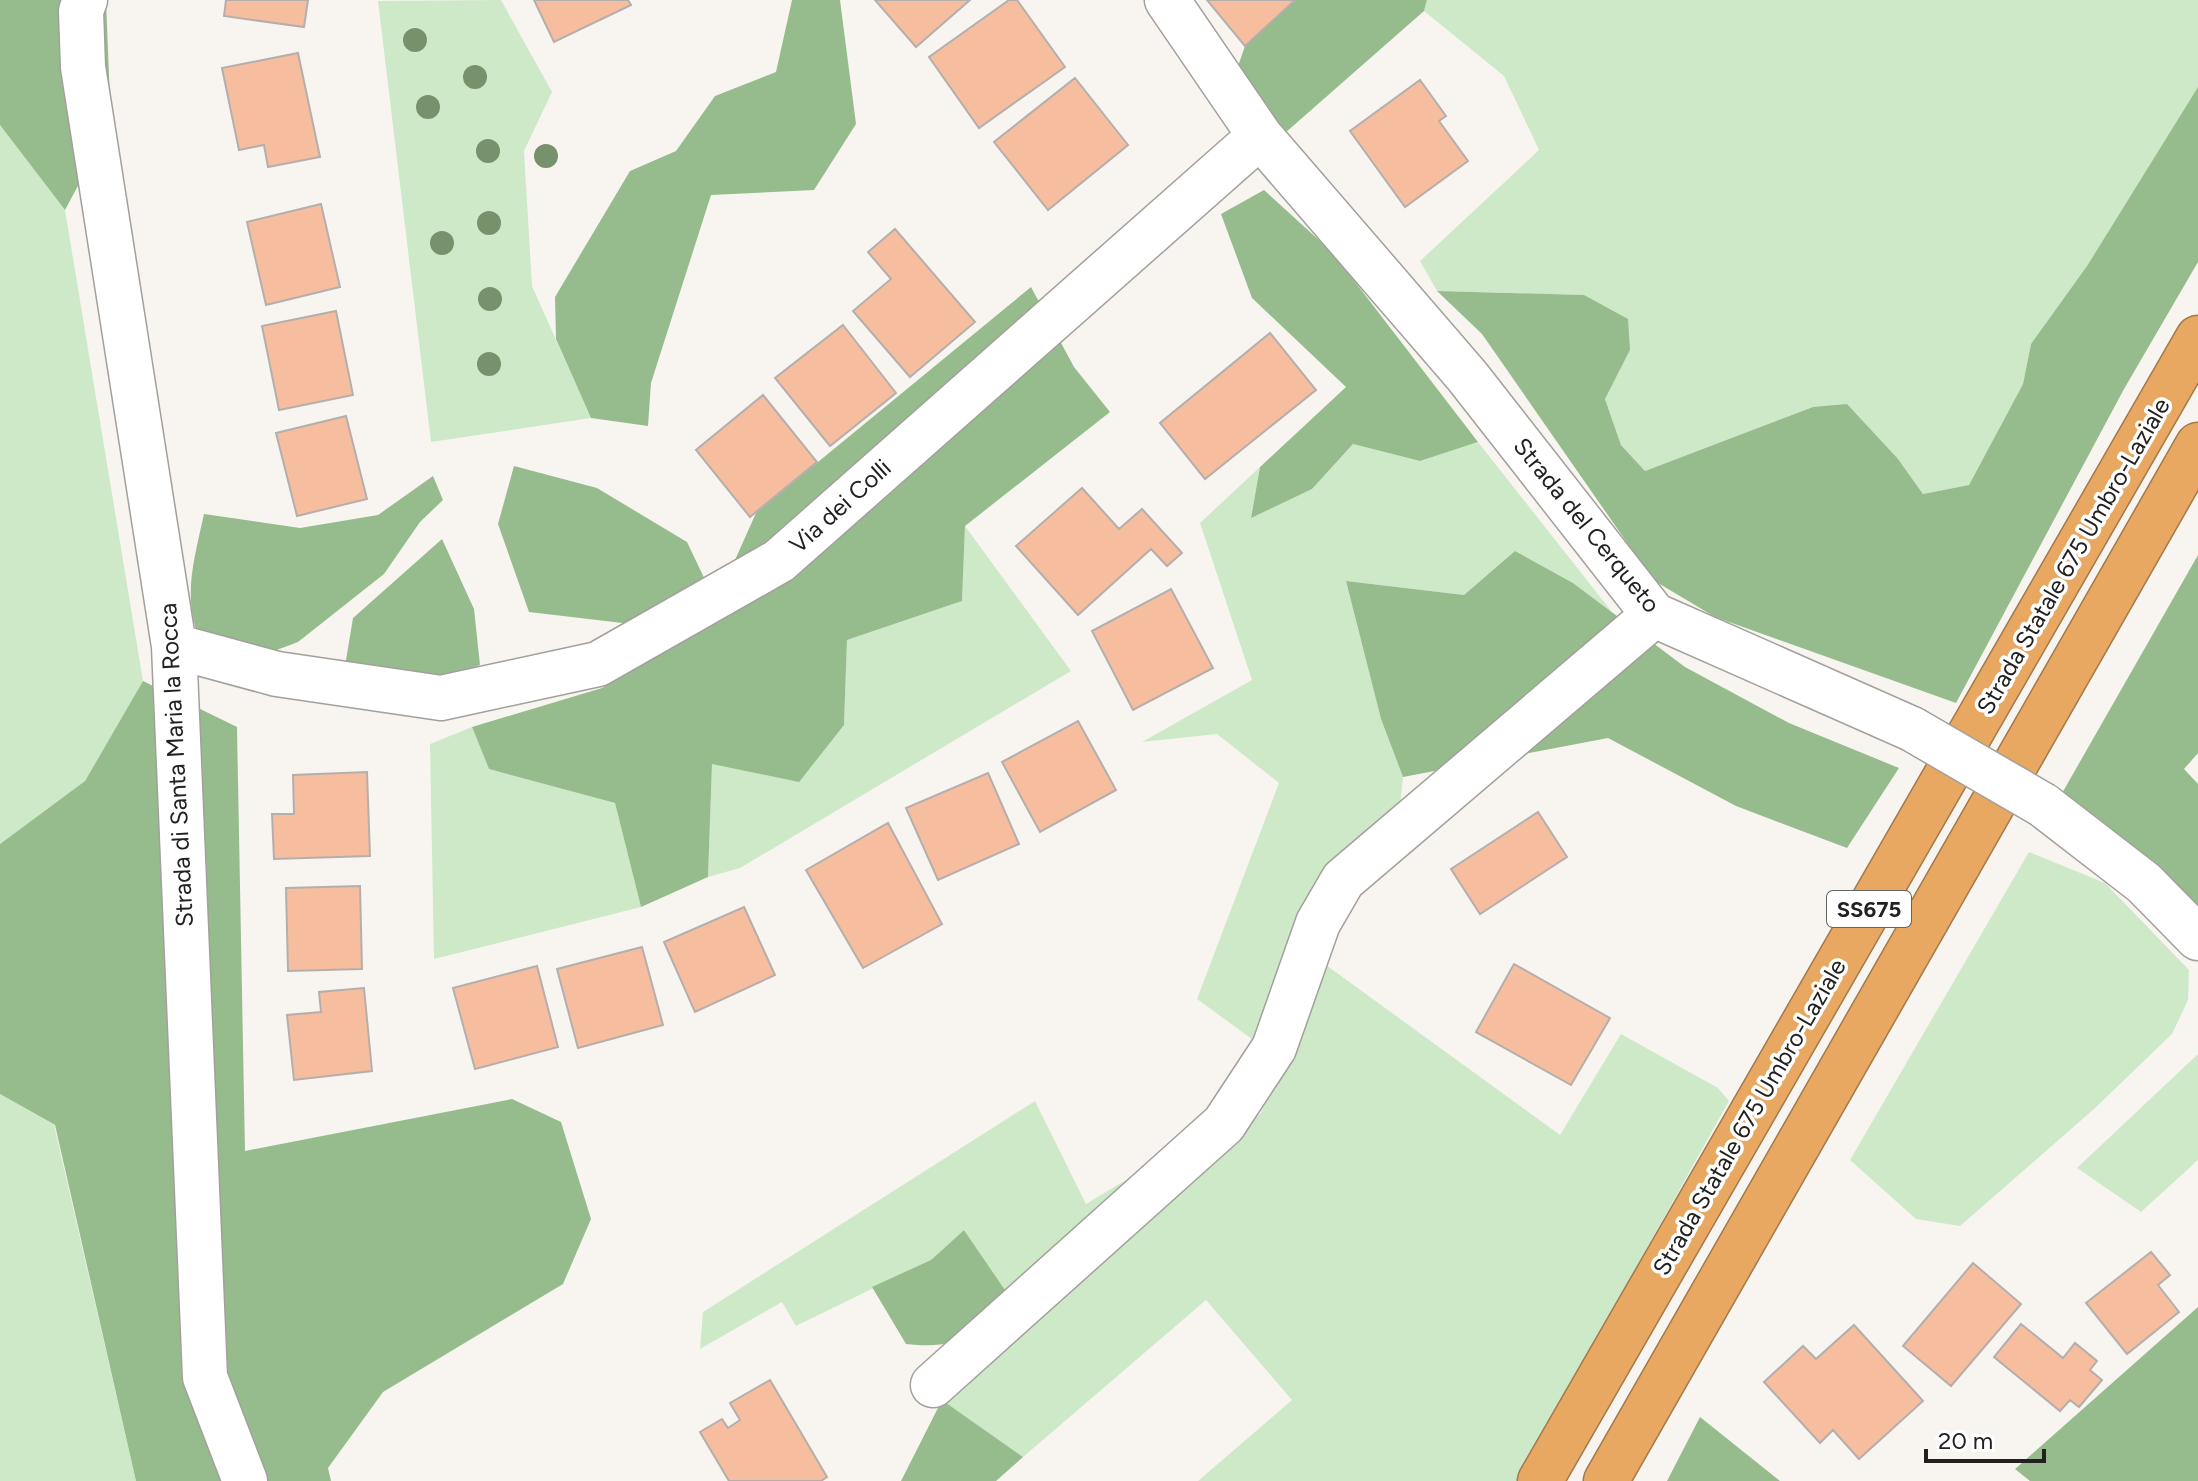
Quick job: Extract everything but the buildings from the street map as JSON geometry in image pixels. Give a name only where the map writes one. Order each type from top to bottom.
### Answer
[{"type":"highway","name":"Strada Statale 675 Umbro-Laziale","points":[[1540,1481],[2198,338]]},
{"type":"highway","name":"SS675","points":[[1606,1481],[2198,445]]},
{"type":"street","name":"Strada di Santa Maria la Rocca","points":[[85,0],[81,11],[83,67],[174,646],[205,1377],[245,1481]]},
{"type":"street","points":[[1167,0],[1260,136]]},
{"type":"street","name":"Via dei Colli","points":[[174,646],[277,674],[441,698],[598,664],[779,561],[1260,136]]},
{"type":"street","name":"Strada del Cerqueto","points":[[1260,136],[1467,376],[1654,615],[1912,729],[2043,805],[2144,883],[2198,938]]},
{"type":"street","points":[[933,1385],[1224,1124],[1274,1048],[1318,923],[1343,880],[1654,615]]},
{"type":"green space","points":[[0,0],[106,0],[111,124],[65,210],[0,125]]},
{"type":"green space","points":[[501,0],[552,92],[524,151],[532,286],[591,418],[431,442],[378,1]]},
{"type":"green space","points":[[792,0],[840,0],[856,124],[814,190],[711,195],[651,383],[648,426],[591,418],[556,339],[555,297],[630,171],[676,151],[715,96],[776,72]]},
{"type":"green space","points":[[1207,0],[1427,0],[1424,11],[1285,133],[1237,69],[1245,46]]},
{"type":"green space","points":[[1427,0],[2198,0],[2198,87],[2087,266],[2031,344],[2023,384],[1969,485],[1923,494],[1898,459],[1813,407],[1645,471],[1621,445],[1605,399],[1630,350],[1584,295],[1437,291],[1420,261],[1539,150],[1504,76],[1424,11]]},
{"type":"green space","points":[[2198,87],[2198,262],[2124,389],[1956,703],[1715,617],[1653,580],[1482,334],[1437,291],[1584,295],[1628,319],[1630,350],[1605,399],[1621,445],[1645,471],[1813,407],[1847,404],[1898,459],[1923,494],[1969,485],[2023,384],[2031,344],[2087,266]]},
{"type":"green space","points":[[0,125],[65,210],[143,681],[85,781],[0,844]]},
{"type":"green space","points":[[1264,190],[1332,252],[1478,442],[1420,461],[1353,444],[1312,489],[1251,518],[1260,467],[1346,387],[1252,298],[1221,214]]},
{"type":"green space","points":[[1031,287],[1074,367],[1110,412],[965,526],[962,601],[847,640],[844,725],[799,782],[712,764],[708,877],[641,907],[615,803],[489,769],[472,727],[602,688],[705,627],[756,513]]},
{"type":"green space","points":[[1478,442],[1612,612],[1573,583],[1515,551],[1464,595],[1346,581],[1381,719],[1403,777],[1400,806],[1256,1042],[1197,999],[1279,783],[1217,734],[1142,742],[1252,680],[1200,523],[1260,467],[1251,517],[1312,489],[1353,444],[1420,461]]},
{"type":"green space","points":[[514,466],[597,488],[687,542],[708,586],[631,624],[529,612],[498,524]]},
{"type":"green space","points":[[433,476],[443,500],[420,522],[384,574],[298,642],[215,673],[196,631],[192,612],[194,558],[204,514],[300,528],[378,515]]},
{"type":"green space","points":[[965,526],[1071,671],[740,868],[708,877],[712,764],[844,725],[847,640],[962,601]]},
{"type":"green space","points":[[442,539],[474,609],[480,665],[438,680],[345,666],[353,618]]},
{"type":"green space","points":[[1515,551],[1573,583],[1685,667],[1789,723],[1899,768],[1847,848],[1736,806],[1608,738],[1403,777],[1381,719],[1346,581],[1464,595]]},
{"type":"green space","points":[[2198,555],[2198,753],[2184,769],[2198,784],[2198,929],[2057,802]]},
{"type":"green space","points":[[143,681],[237,727],[245,1151],[512,1099],[561,1122],[591,1219],[563,1284],[383,1392],[328,1468],[331,1481],[136,1481],[55,1125],[0,1094],[0,844],[85,781]]},
{"type":"green space","points":[[472,727],[489,769],[615,803],[641,907],[434,959],[430,744]]},
{"type":"green space","points":[[2029,852],[2105,883],[2189,970],[2188,1000],[2172,1034],[2094,1109],[1960,1226],[1916,1219],[1850,1160]]},
{"type":"green space","points":[[1326,965],[1560,1135],[1621,1034],[1718,1088],[1729,1101],[1517,1481],[1198,1481],[1292,1400],[1206,1300],[1023,1457],[942,1400],[1261,1113]]},
{"type":"green space","points":[[2198,1054],[2198,1160],[2141,1212],[2077,1168]]},
{"type":"green space","points":[[0,1094],[54,1125],[136,1481],[0,1481]]},
{"type":"green space","points":[[1035,1101],[1086,1204],[1164,1157],[1096,1229],[1005,1290],[964,1230],[931,1260],[796,1326],[782,1302],[700,1349],[703,1312]]},
{"type":"green space","points":[[964,1230],[1005,1290],[984,1318],[965,1336],[941,1344],[906,1344],[872,1287],[931,1260]]},
{"type":"green space","points":[[2198,1307],[2198,1481],[2030,1481],[2015,1469]]},
{"type":"green space","points":[[942,1400],[1023,1457],[996,1481],[901,1481]]},
{"type":"green space","points":[[1700,1417],[1780,1481],[1667,1481]]}]
